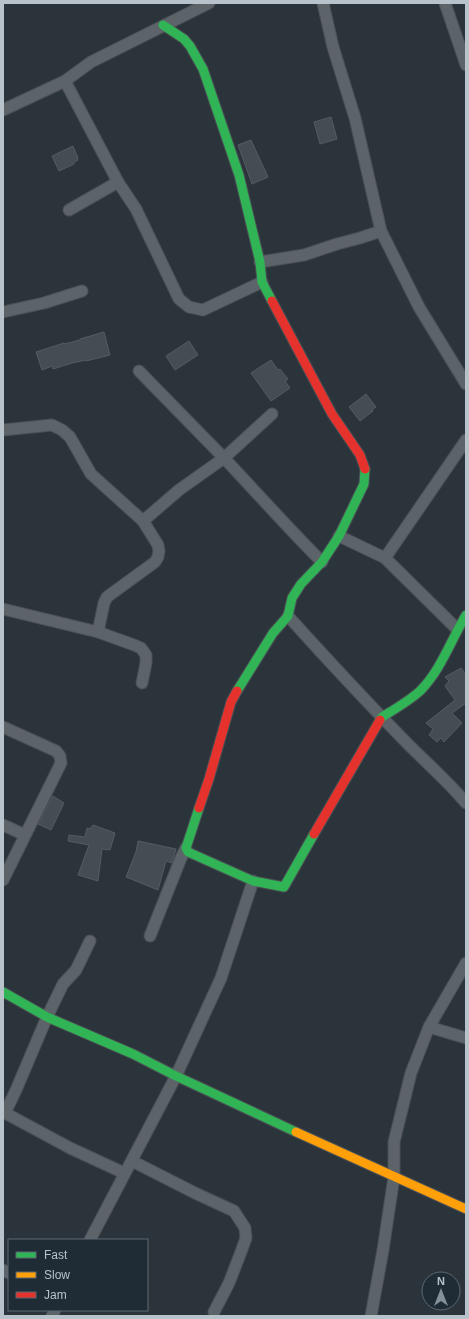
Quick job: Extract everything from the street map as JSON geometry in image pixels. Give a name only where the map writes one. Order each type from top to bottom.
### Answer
[{"type":"street","points":[[3,110],[65,81],[91,62],[208,3]]},
{"type":"street","points":[[323,3],[333,47],[355,118],[381,231],[419,308],[466,384]]},
{"type":"street","points":[[445,3],[464,52],[466,65]]},
{"type":"street","points":[[150,936],[186,848],[209,779],[230,702],[264,646],[288,616],[292,598],[322,562],[339,536],[364,484],[365,468],[360,455],[332,414],[262,282],[260,262],[240,175],[204,69],[184,39],[163,25]]},
{"type":"street","points":[[65,81],[118,182],[136,209],[179,298],[189,308],[204,310],[262,282]]},
{"type":"street","points":[[69,210],[118,182]]},
{"type":"street","points":[[260,262],[304,255],[381,231]]},
{"type":"street","points":[[3,312],[44,303],[82,291]]},
{"type":"street","points":[[139,371],[224,458],[282,520],[291,532],[322,562]]},
{"type":"street","points":[[143,521],[179,490],[224,458],[272,414]]},
{"type":"street","points":[[3,430],[52,425],[62,430],[70,437],[91,474],[143,521],[158,545],[158,557],[155,562],[107,597],[104,603],[98,632]]},
{"type":"street","points":[[385,558],[466,440]]},
{"type":"street","points":[[339,536],[385,558],[457,629]]},
{"type":"street","points":[[3,609],[98,632],[141,648],[146,655],[142,683]]},
{"type":"street","points":[[186,848],[188,852],[253,881],[284,887],[382,717],[410,699],[425,685],[440,663],[457,629],[466,615]]},
{"type":"street","points":[[288,616],[355,690],[411,748],[451,785],[466,803]]},
{"type":"street","points":[[3,727],[56,751],[60,756],[61,762],[3,880]]},
{"type":"street","points":[[3,825],[25,835]]},
{"type":"street","points":[[91,1239],[176,1076],[221,978],[253,881]]},
{"type":"street","points":[[90,942],[76,970],[63,984],[47,1017],[16,1090],[4,1113],[70,1148],[124,1174]]},
{"type":"street","points":[[371,1316],[394,1177],[394,1142],[411,1073],[429,1027],[466,963]]},
{"type":"street","points":[[3,992],[47,1017],[133,1054],[176,1076],[466,1209]]},
{"type":"street","points":[[429,1027],[466,1038]]},
{"type":"street","points":[[132,1161],[195,1194],[234,1211],[245,1228],[246,1238],[241,1252],[229,1283],[214,1312]]},
{"type":"building","points":[[331,117],[337,139],[320,144],[314,122]]},
{"type":"building","points":[[251,140],[268,177],[252,184],[238,145]]},
{"type":"building","points":[[73,146],[78,160],[74,162],[74,164],[59,171],[52,156]]},
{"type":"building","points":[[104,332],[110,355],[72,363],[53,369],[52,366],[42,370],[36,352]]},
{"type":"building","points":[[189,341],[198,355],[175,370],[166,356]]},
{"type":"building","points":[[271,360],[278,370],[280,369],[288,379],[285,381],[290,388],[271,401],[251,373]]},
{"type":"building","points":[[366,394],[376,407],[360,421],[349,407]]},
{"type":"building","points":[[461,668],[466,675],[466,703],[452,713],[462,723],[444,742],[441,738],[437,742],[429,735],[433,729],[426,723],[455,700],[445,686],[449,681],[445,677]]},
{"type":"building","points":[[53,796],[64,803],[51,830],[38,824]]},
{"type":"building","points":[[93,825],[115,833],[110,850],[102,849],[98,881],[78,875],[89,845],[68,841],[69,835],[85,837],[87,828],[90,829]]},
{"type":"building","points":[[138,841],[176,849],[172,863],[166,861],[158,890],[126,877],[136,852]]},
{"type":"traffic: fast","points":[[163,25],[184,39],[190,46],[203,69],[239,175],[260,262],[262,282],[272,301]]},
{"type":"traffic: fast","points":[[237,691],[273,633],[288,616],[292,598],[301,584],[322,562],[339,536],[364,484],[365,469]]},
{"type":"traffic: fast","points":[[380,720],[382,717],[416,695],[427,683],[440,664],[466,615]]},
{"type":"traffic: fast","points":[[199,808],[186,848],[188,852],[253,881],[284,887],[314,834]]},
{"type":"traffic: fast","points":[[3,992],[47,1017],[133,1054],[176,1076],[296,1132]]},
{"type":"traffic: slow","points":[[296,1132],[466,1209]]},
{"type":"traffic: jam","points":[[272,301],[332,414],[360,455],[365,469]]},
{"type":"traffic: jam","points":[[199,808],[231,702],[237,691]]},
{"type":"traffic: jam","points":[[314,834],[380,720]]}]
